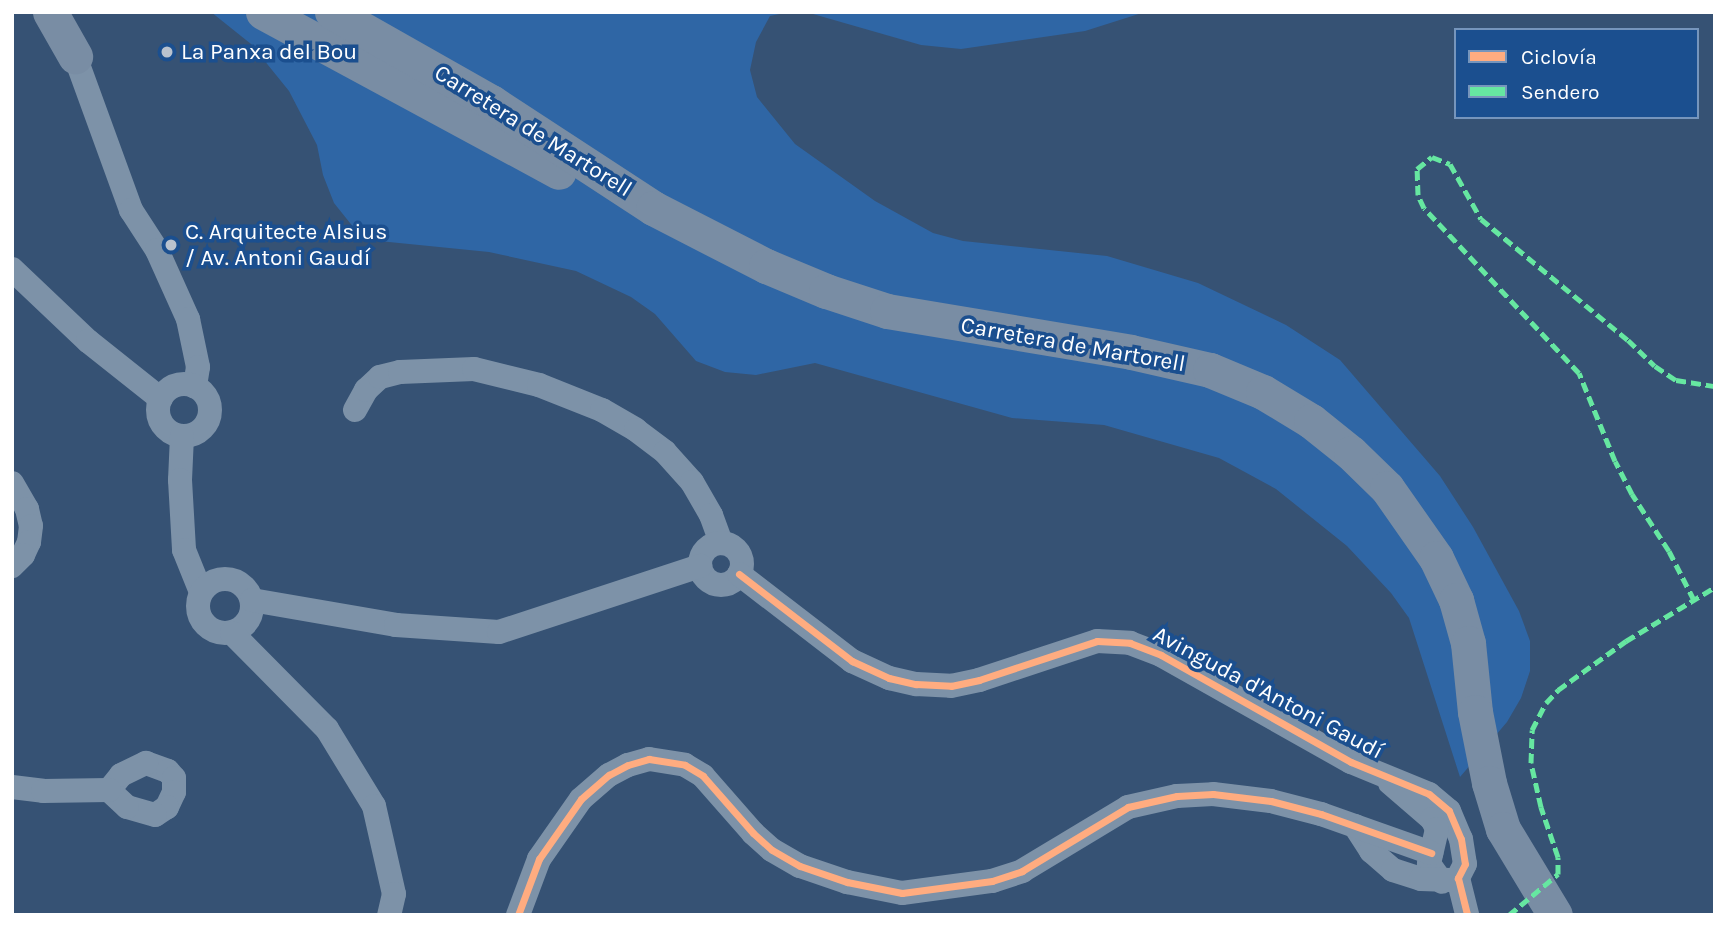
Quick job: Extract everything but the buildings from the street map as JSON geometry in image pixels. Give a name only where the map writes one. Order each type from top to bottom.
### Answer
[{"type":"main road","points":[[50,12],[75,56]]},
{"type":"main road","points":[[75,56],[78,12]]},
{"type":"main road","points":[[263,12],[593,189],[653,208]]},
{"type":"main road","name":"Carretera de Martorell","points":[[332,12],[491,102],[653,208],[766,266],[826,291],[887,311],[1131,352],[1210,370],[1263,391],[1311,421],[1351,453],[1387,488],[1436,558],[1456,600],[1468,643],[1475,712],[1489,783],[1503,829],[1555,915]]},
{"type":"street","points":[[75,56],[131,210],[157,250],[188,319],[198,367],[195,387]]},
{"type":"street","points":[[12,269],[70,321],[88,341],[161,399]]},
{"type":"street","points":[[355,410],[366,390],[380,377],[400,372],[474,369],[539,385],[602,410],[636,430],[665,452],[692,482],[721,543],[738,551],[742,561],[739,574],[726,585],[718,585],[704,577],[700,566],[706,549],[721,543]]},
{"type":"street","points":[[177,385],[195,387],[206,397],[210,412],[202,429],[182,436],[170,432],[161,423],[158,411],[161,399],[177,385]]},
{"type":"street","points":[[182,436],[180,480],[184,550],[201,592]]},
{"type":"street","points":[[12,483],[27,509],[31,526],[29,542],[12,566]]},
{"type":"street","points":[[252,600],[396,625],[499,632],[700,566]]},
{"type":"street","name":"Avinguda d'Antoni Gaudí","points":[[739,574],[852,661],[889,678],[916,684],[951,686],[1097,641],[1130,643],[1161,655],[1351,762],[1429,794],[1449,811],[1461,839],[1465,863],[1450,880],[1467,915]]},
{"type":"street","points":[[231,579],[248,590],[252,600],[249,621],[232,633],[222,634],[203,624],[197,603],[201,592],[209,584],[231,579]]},
{"type":"street","points":[[232,633],[327,729],[374,806],[394,894],[389,915]]},
{"type":"street","points":[[519,915],[539,859],[580,799],[618,770],[649,759],[685,765],[703,776],[753,833],[772,850],[800,866],[847,883],[902,893],[965,887],[1022,871],[1065,846],[1103,819],[1128,807],[1156,799],[1213,794],[1252,798],[1321,814],[1431,853]]},
{"type":"street","points":[[1382,775],[1432,819],[1437,829],[1429,864],[1450,880]]},
{"type":"street","points":[[12,787],[43,792],[109,790]]},
{"type":"street","points":[[1355,826],[1371,851],[1393,870],[1406,877],[1450,880]]},
{"type":"shaded area","points":[[211,12],[789,12],[770,16],[756,42],[750,70],[757,97],[795,144],[875,201],[933,233],[963,241],[1107,256],[1198,283],[1286,325],[1340,360],[1440,476],[1473,527],[1519,611],[1530,641],[1530,671],[1521,698],[1507,722],[1460,777],[1409,618],[1391,593],[1347,546],[1276,489],[1219,458],[1104,425],[1012,418],[815,363],[756,375],[725,372],[696,361],[655,314],[631,297],[576,271],[489,252],[379,241],[354,228],[334,203],[323,175],[317,145],[289,91],[251,44]]},
{"type":"shaded area","points":[[806,12],[1145,12],[1085,31],[961,49],[921,45]]},
{"type":"marked path","points":[[1694,600],[1669,551],[1632,494],[1615,461],[1579,373],[1424,208],[1418,195],[1417,169],[1432,157],[1450,164],[1481,219],[1628,340],[1655,366],[1676,380],[1715,386]]},
{"type":"marked path","points":[[1509,915],[1558,874],[1558,857],[1541,807],[1531,763],[1532,730],[1546,703],[1558,690],[1626,641],[1715,587]]},
{"type":"cycle path","points":[[739,574],[852,661],[889,678],[916,684],[951,686],[979,680],[1097,641],[1130,643],[1161,655],[1351,762],[1429,794],[1449,811],[1461,839],[1465,864],[1458,878],[1467,915]]},
{"type":"cycle path","points":[[518,915],[539,859],[581,799],[609,775],[628,765],[649,759],[685,765],[703,776],[753,833],[772,850],[800,866],[847,882],[902,893],[992,881],[1022,871],[1128,807],[1177,796],[1213,794],[1271,801],[1321,814],[1431,853]]},
{"type":"place","name":"La Panxa del Bou","points":[[167,52]]},
{"type":"place","name":"C. Arquitecte Alsius / Av. Antoni Gaudí","points":[[171,245]]}]
